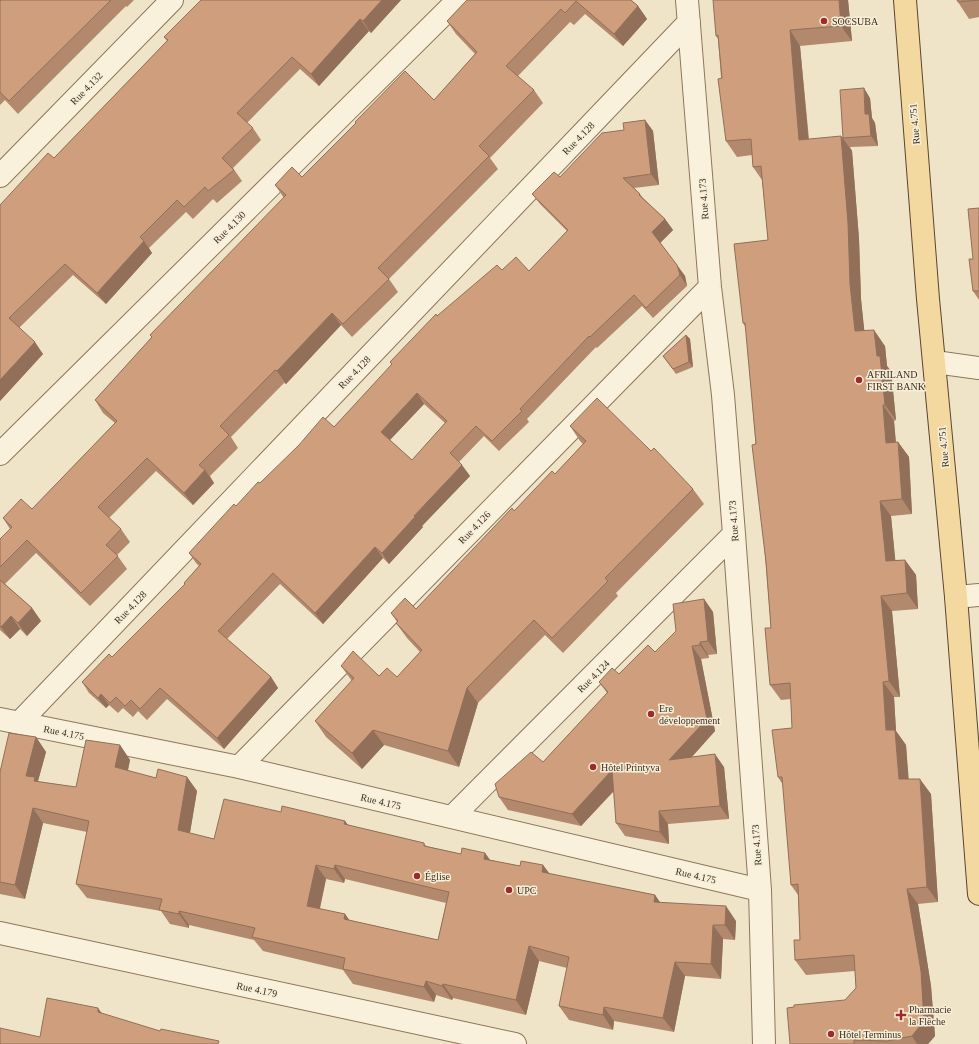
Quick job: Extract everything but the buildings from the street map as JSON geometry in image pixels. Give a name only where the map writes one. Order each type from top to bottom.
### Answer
[{"type":"main road","name":"Rue 4.751","points":[[904,0],[928,299],[976,818],[979,894]]},
{"type":"street","name":"Rue 4.132","points":[[0,176],[172,0]]},
{"type":"street","name":"Rue 4.130","points":[[0,454],[458,0]]},
{"type":"street","name":"Rue 4.173","points":[[687,0],[710,287],[723,395],[734,534],[760,890],[764,1044]]},
{"type":"street","name":"Rue 4.128","points":[[10,721],[689,22]]},
{"type":"street","name":"Rue 4.126","points":[[238,767],[710,287]]},
{"type":"street","points":[[935,362],[979,368]]},
{"type":"street","name":"Rue 4.124","points":[[452,817],[734,534]]},
{"type":"street","points":[[956,597],[979,595]]},
{"type":"street","name":"Rue 4.175","points":[[10,721],[238,767],[760,890]]},
{"type":"street","name":"Rue 4.179","points":[[0,933],[515,1044]]},
{"type":"place","name":"SOCSUBA","points":[[824,21]]},
{"type":"place","name":"AFRILAND FIRST BANK","points":[[859,380]]},
{"type":"place","name":"Ere développement","points":[[651,714]]},
{"type":"place","name":"Hôtel Printyva","points":[[593,767]]},
{"type":"place","name":"Église","points":[[417,876]]},
{"type":"place","name":"UPC","points":[[509,890]]},
{"type":"place","name":"Pharmacie la Flêche","points":[[901,1015]]},
{"type":"place","name":"Hôtel Terminus","points":[[831,1034]]}]
